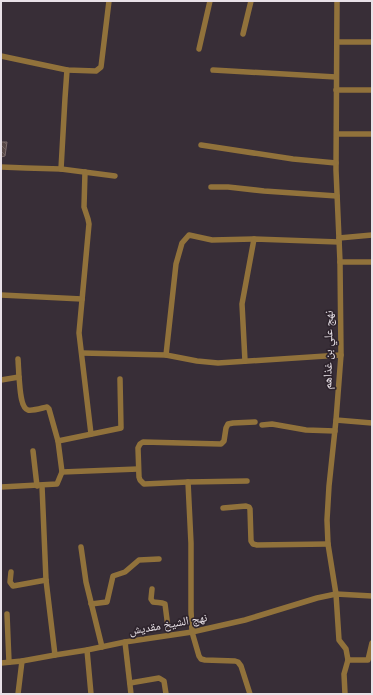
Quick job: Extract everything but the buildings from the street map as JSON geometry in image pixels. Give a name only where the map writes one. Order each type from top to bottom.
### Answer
[{"type":"street","points":[[1,56],[67,70],[96,72],[101,67],[109,1]]},
{"type":"street","points":[[199,49],[210,1]]},
{"type":"street","points":[[243,34],[251,1]]},
{"type":"street","name":"نهج علي بن غذاهم","points":[[337,1],[336,163],[340,262],[341,355],[327,520],[328,544],[336,594],[339,640],[346,649],[348,660]]},
{"type":"street","points":[[337,42],[372,42]]},
{"type":"street","points":[[61,169],[67,70]]},
{"type":"street","points":[[213,70],[336,77]]},
{"type":"street","points":[[336,90],[372,90]]},
{"type":"street","points":[[337,134],[372,134]]},
{"type":"street","points":[[201,145],[293,159],[336,163]]},
{"type":"street","points":[[1,167],[61,169],[115,176]]},
{"type":"street","points":[[85,172],[84,207],[89,224],[79,333],[91,434]]},
{"type":"street","points":[[211,187],[228,187],[337,196]]},
{"type":"street","points":[[166,355],[176,264],[182,244],[189,235],[212,240],[339,240],[372,235]]},
{"type":"street","points":[[245,361],[242,304],[254,239]]},
{"type":"street","points":[[340,262],[372,262]]},
{"type":"street","points":[[1,295],[82,299]]},
{"type":"street","points":[[82,353],[166,355],[197,361],[218,363],[341,355]]},
{"type":"street","points":[[1,487],[57,484],[62,472],[58,441],[49,409],[47,407],[30,410],[25,408],[22,402],[18,359]]},
{"type":"street","points":[[1,380],[19,377]]},
{"type":"street","points":[[58,441],[121,428],[120,379]]},
{"type":"street","points":[[336,420],[372,423]]},
{"type":"street","points":[[247,481],[144,484],[140,480],[138,469],[138,448],[140,444],[144,442],[221,444],[224,441],[228,424],[255,422]]},
{"type":"street","points":[[262,425],[272,424],[306,430],[335,431]]},
{"type":"street","points":[[33,451],[40,486],[46,580],[55,655]]},
{"type":"street","points":[[62,472],[138,469]]},
{"type":"street","points":[[188,482],[191,543],[192,632],[199,656],[201,659],[205,660],[238,662],[241,666],[250,694]]},
{"type":"street","points":[[223,508],[249,507],[251,541],[253,544],[328,544]]},
{"type":"street","points":[[81,547],[86,582],[102,647]]},
{"type":"street","points":[[91,604],[107,602],[113,576],[125,572],[139,560],[159,559]]},
{"type":"street","points":[[11,572],[10,582],[13,586],[46,580]]},
{"type":"street","points":[[152,589],[151,598],[153,602],[162,602],[165,604],[169,636]]},
{"type":"street","name":"نهج الشيخ مقديش","points":[[1,663],[22,661],[125,642],[192,632],[246,620],[336,594],[372,596]]},
{"type":"street","points":[[7,614],[9,662]]},
{"type":"street","points":[[125,642],[131,694]]},
{"type":"street","points":[[345,694],[344,674],[348,660],[368,660],[372,643]]},
{"type":"street","points":[[87,650],[91,694]]},
{"type":"street","points":[[18,694],[22,661]]},
{"type":"street","points":[[130,683],[159,678],[164,681],[166,694]]}]
